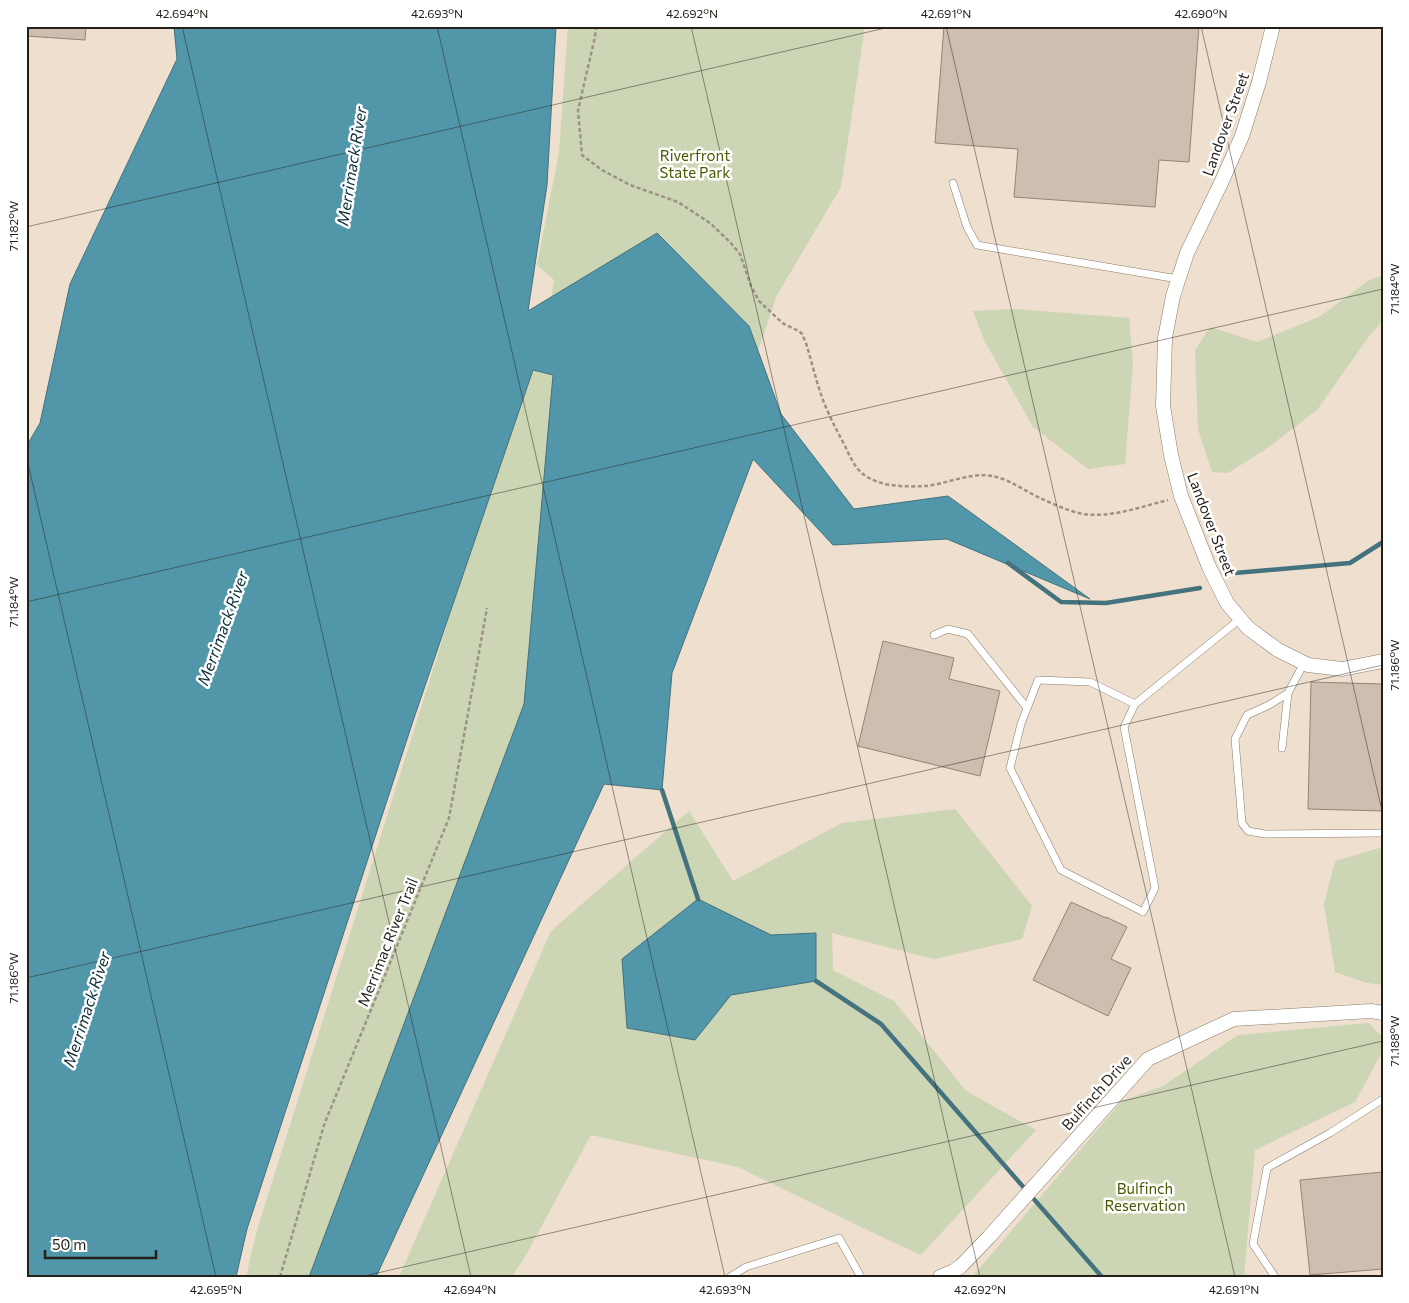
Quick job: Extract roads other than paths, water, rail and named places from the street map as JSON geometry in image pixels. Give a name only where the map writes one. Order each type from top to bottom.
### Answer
[{"type":"street","name":"Landover Street","points":[[1273,26],[1259,82],[1242,136],[1187,253],[1172,296],[1165,338],[1163,406],[1170,455],[1181,496],[1216,581],[1227,603],[1248,628],[1278,650],[1308,664],[1342,669],[1383,661]]},
{"type":"street","name":"Bulfinch Drive","points":[[940,1277],[961,1266],[989,1237],[1148,1059],[1234,1019],[1370,1011],[1383,1014]]},
{"type":"lane","points":[[953,183],[967,227],[977,245],[1178,279]]},
{"type":"lane","points":[[1135,704],[1090,682],[1038,680],[1021,724],[1010,768],[1061,870],[1143,912],[1155,888],[1124,727],[1135,704],[1240,618]]},
{"type":"lane","points":[[934,635],[948,629],[968,634],[1027,708]]},
{"type":"lane","points":[[1282,748],[1288,693],[1304,663]]},
{"type":"lane","points":[[1288,693],[1247,716],[1235,739],[1242,823],[1248,831],[1265,834],[1383,833]]},
{"type":"lane","points":[[1274,1277],[1253,1244],[1267,1168],[1330,1133],[1383,1099]]},
{"type":"lane","points":[[730,1277],[746,1267],[839,1238],[861,1277]]},
{"type":"water","name":"Merrimack River","points":[[174,26],[556,26],[547,185],[528,311],[657,233],[749,326],[781,414],[854,509],[948,496],[1090,599],[947,539],[833,545],[753,459],[672,673],[662,790],[604,784],[376,1277],[309,1277],[524,704],[553,375],[533,370],[413,721],[247,1229],[236,1277],[26,1277],[26,447],[40,423],[70,284],[177,59]]},
{"type":"water","points":[[698,899],[771,935],[816,933],[816,981],[731,995],[695,1040],[627,1028],[622,959]]},
{"type":"waterway","points":[[1235,573],[1350,563],[1383,542]]},
{"type":"waterway","points":[[1008,563],[1061,602],[1106,603],[1200,588]]},
{"type":"waterway","points":[[662,790],[698,899]]},
{"type":"waterway","points":[[816,981],[881,1024],[1102,1277]]},
{"type":"park label","name":"Riverfront State Park","points":[[695,164]]},
{"type":"park label","name":"Bulfinch Reservation","points":[[1145,1196]]}]
